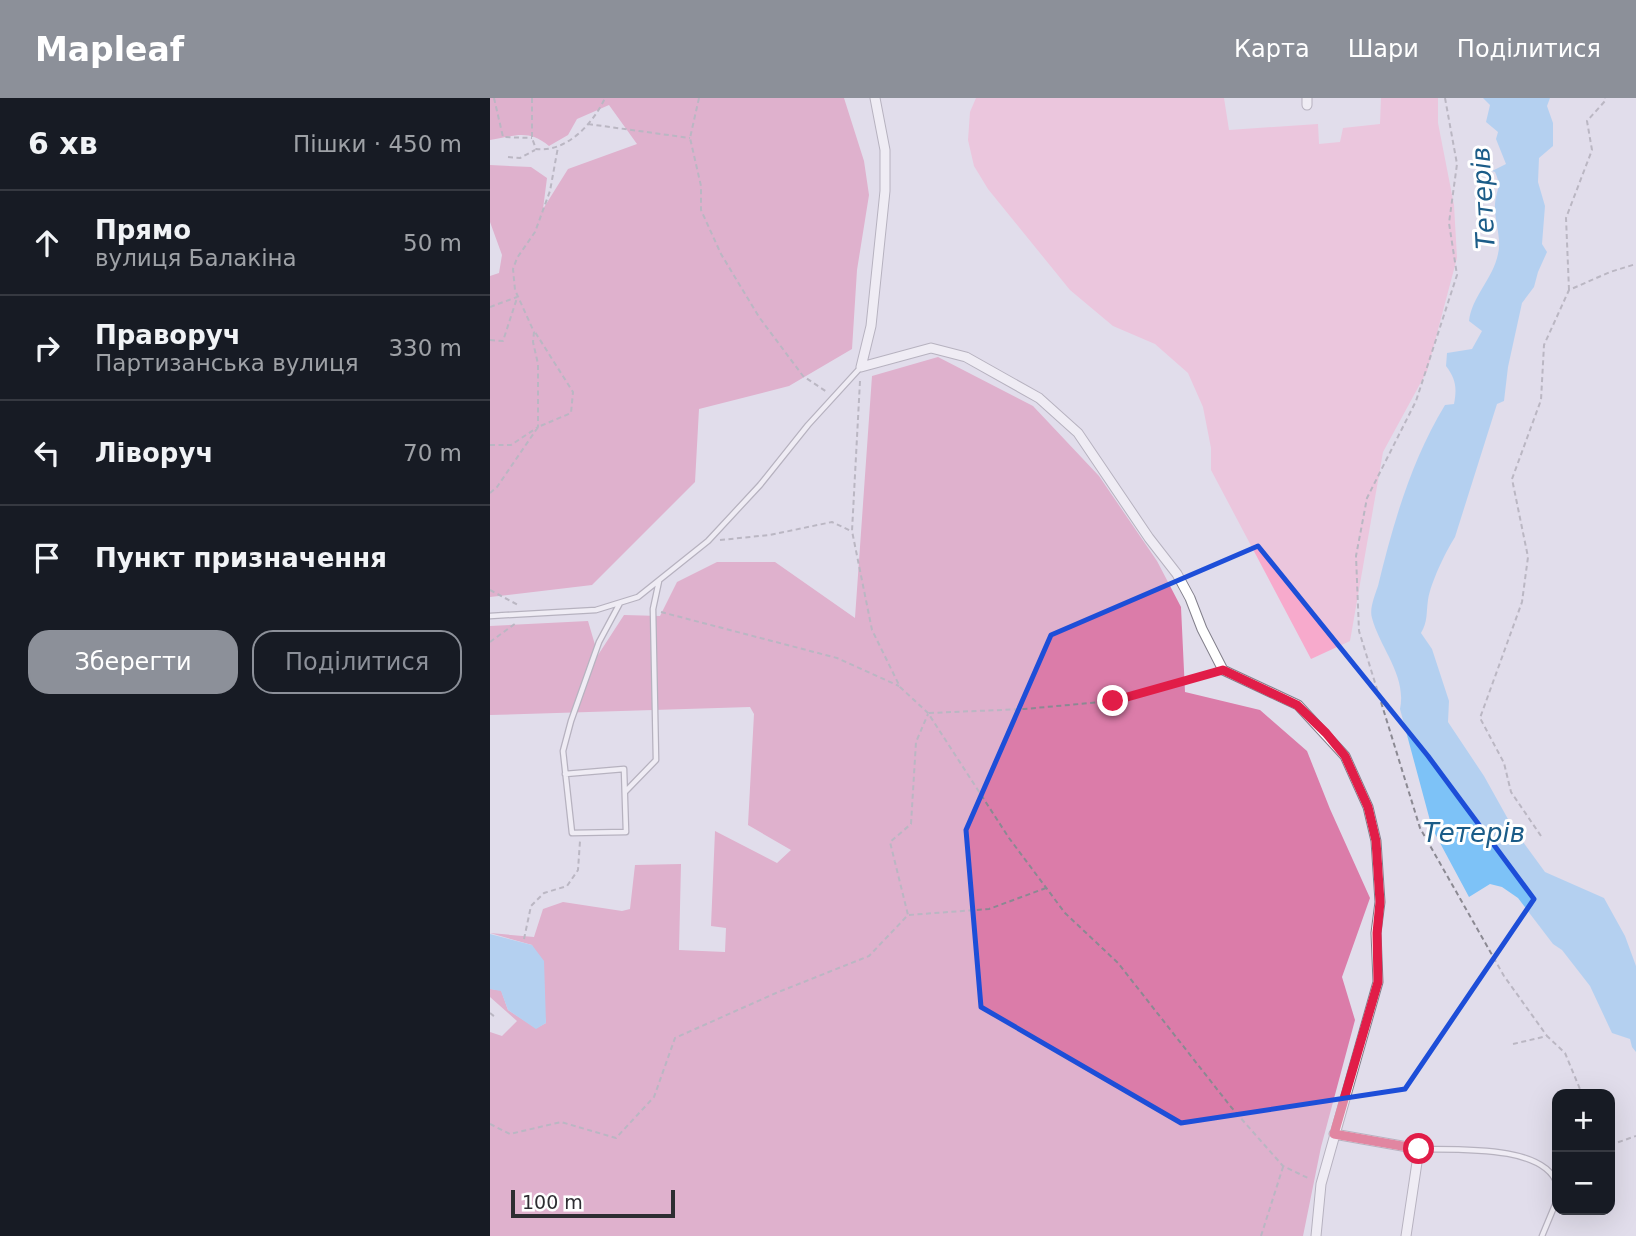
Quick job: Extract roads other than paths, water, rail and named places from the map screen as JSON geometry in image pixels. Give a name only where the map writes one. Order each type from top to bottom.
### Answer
[{"type":"street","points":[[861,367],[872,326],[885,191],[885,150],[875,98]]},
{"type":"street","points":[[861,367],[931,348],[966,357],[1039,398],[1078,433],[1149,538],[1177,574],[1223,670],[1297,705],[1345,756],[1368,807],[1376,841],[1380,902],[1377,933],[1378,982],[1321,1184],[1316,1236]]},
{"type":"street","points":[[1334,1134],[1419,1149],[1406,1236]]},
{"type":"lane","points":[[490,616],[596,610],[638,597],[708,541],[861,367]]},
{"type":"lane","points":[[625,792],[656,760],[653,609],[659,580]]},
{"type":"lane","points":[[565,775],[624,769],[626,832],[572,833],[565,775],[563,751],[599,642],[620,602]]},
{"type":"lane","points":[[1419,1149],[1462,1150],[1528,1158],[1546,1166],[1552,1176]]},
{"type":"lane","points":[[1542,1236],[1552,1212]]},
{"type":"water","name":"Тетерів","points":[[1483,98],[1550,98],[1547,106],[1553,123],[1553,146],[1539,158],[1538,182],[1545,206],[1542,244],[1547,252],[1534,287],[1522,303],[1508,367],[1504,401],[1497,404],[1455,537],[1432,585],[1426,621],[1421,633],[1432,649],[1449,701],[1448,722],[1484,776],[1513,828],[1545,872],[1604,898],[1625,936],[1636,966],[1636,1052],[1630,1039],[1612,1033],[1590,986],[1518,898],[1502,887],[1490,884],[1469,897],[1432,828],[1400,709],[1400,685],[1371,614],[1404,493],[1433,426],[1445,405],[1454,404],[1455,384],[1446,366],[1447,353],[1472,349],[1482,331],[1469,321],[1474,303],[1492,272],[1498,254],[1495,204],[1498,182],[1495,172],[1492,171],[1506,164],[1496,139],[1498,132],[1486,122],[1490,105]]},
{"type":"water","points":[[490,934],[532,945],[544,961],[546,1023],[536,1029],[508,1010],[501,991],[490,989]]}]
